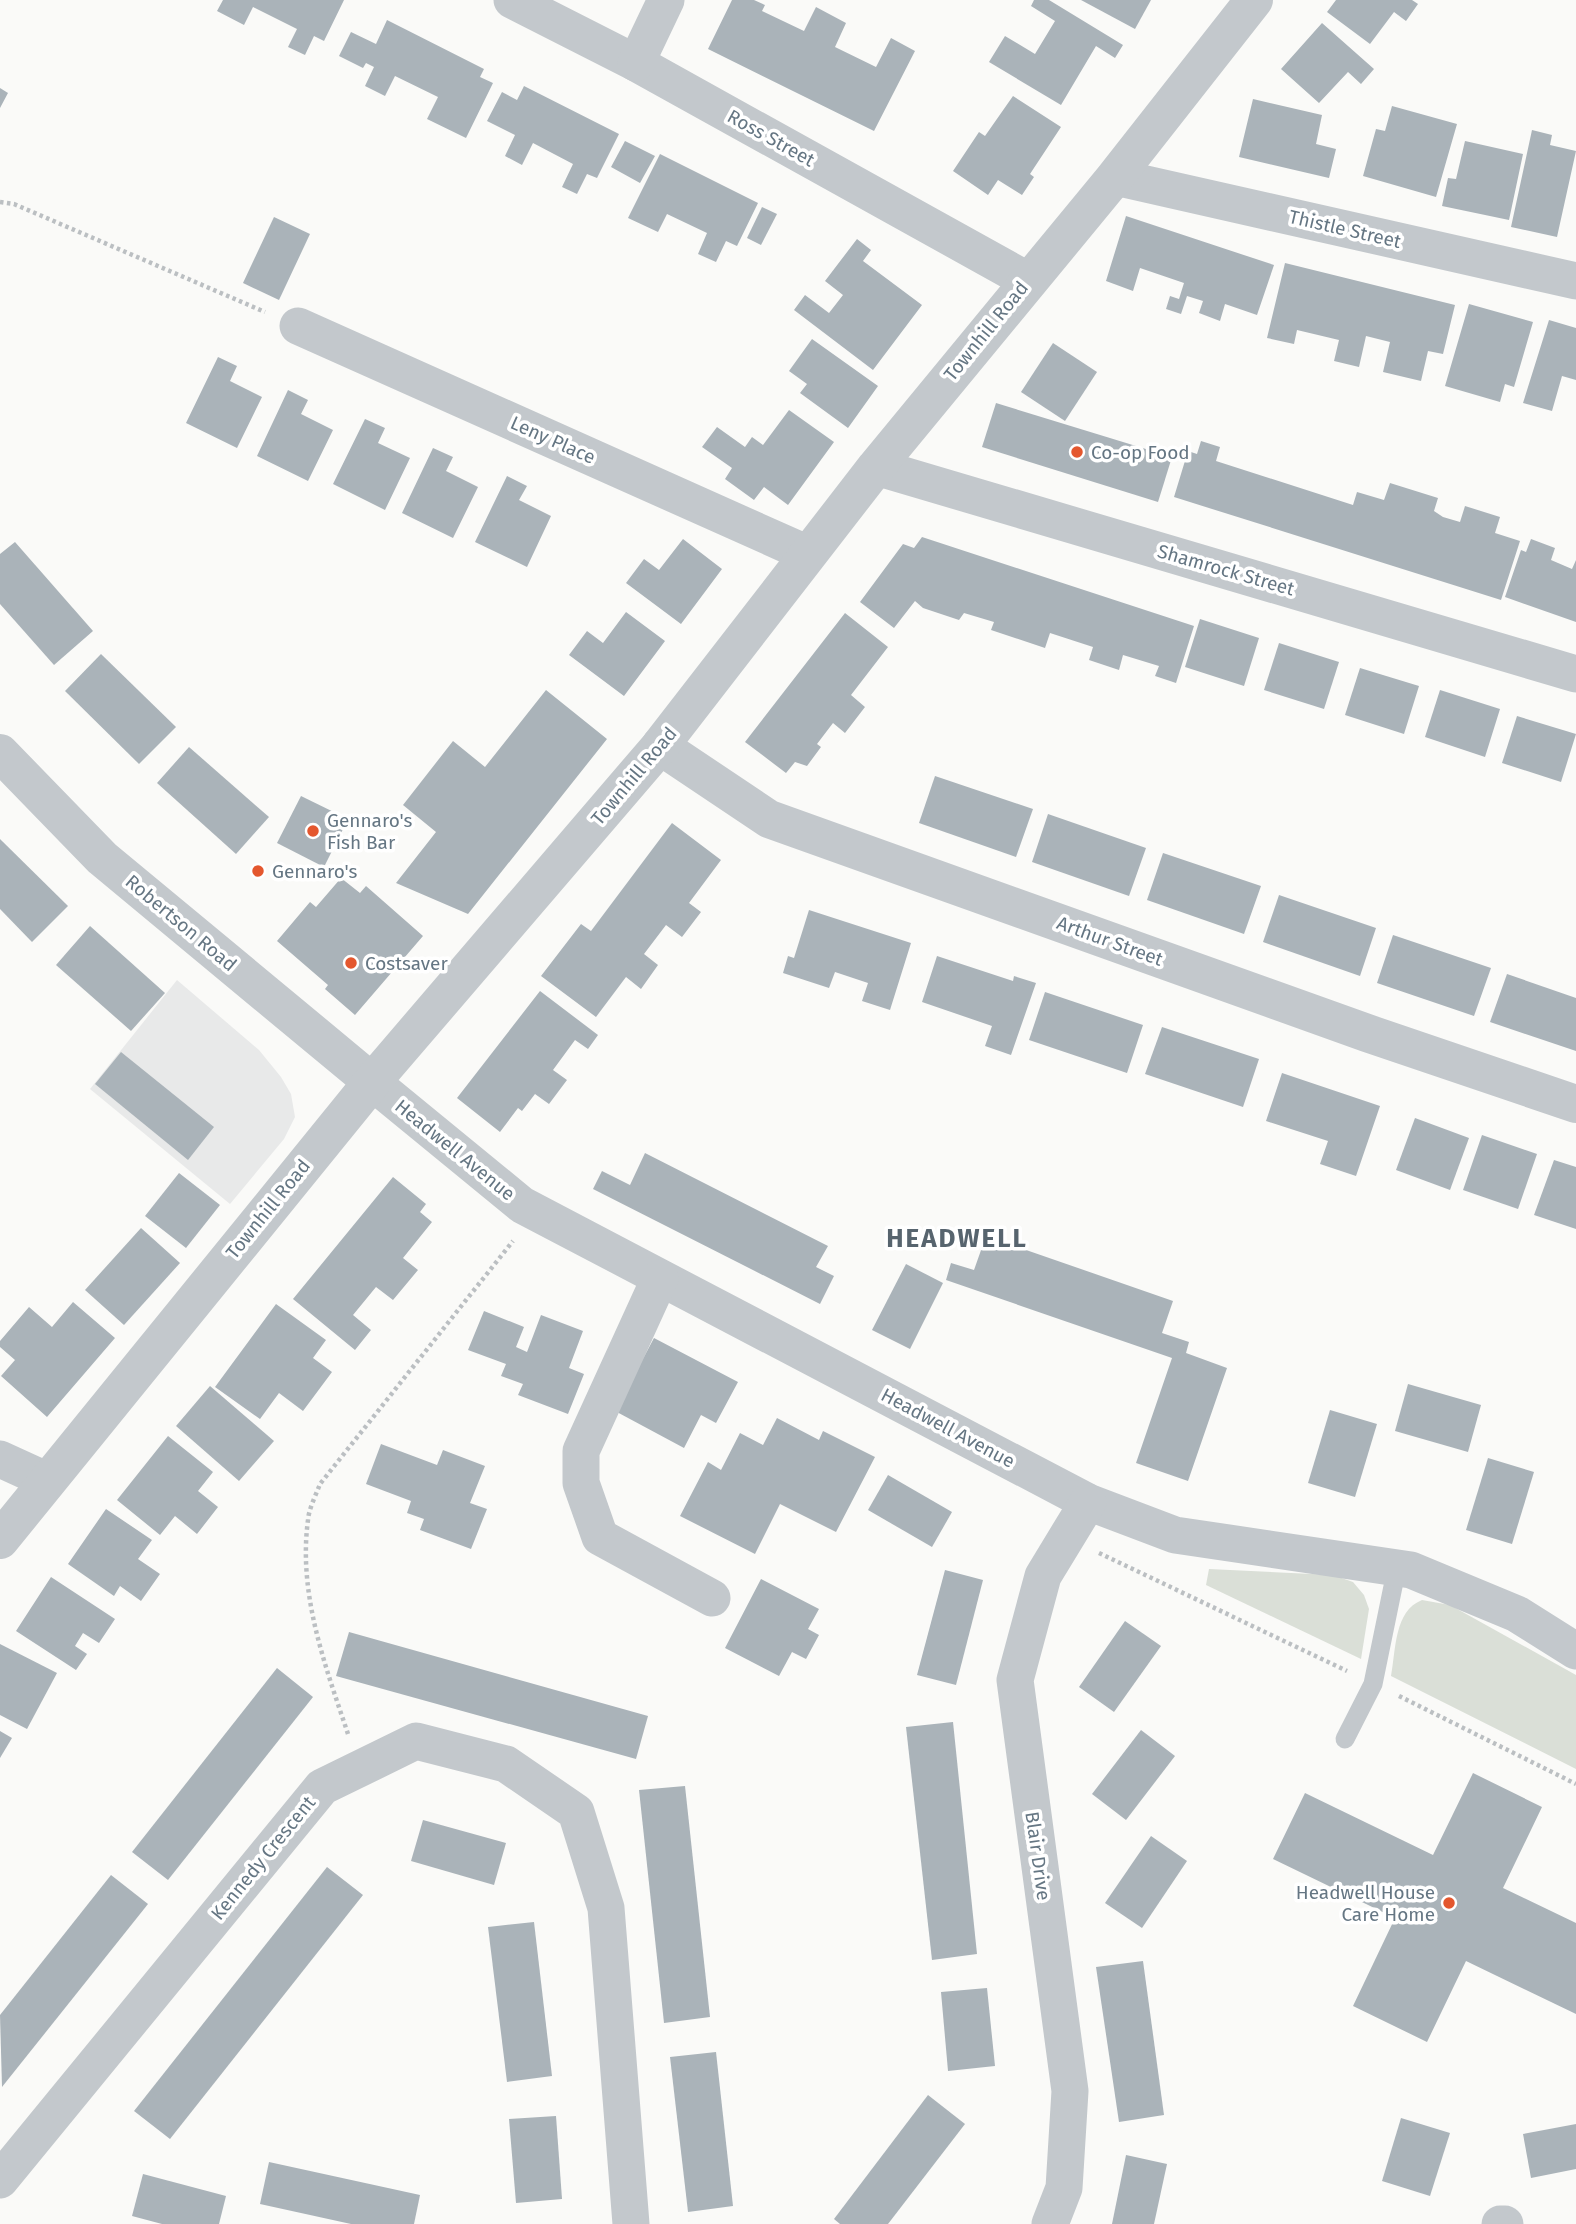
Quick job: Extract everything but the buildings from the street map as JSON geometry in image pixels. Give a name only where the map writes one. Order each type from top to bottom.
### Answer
[{"type":"street","name":"Ross Street","points":[[512,0],[636,63],[1027,280]]},
{"type":"street","points":[[636,63],[666,0]]},
{"type":"street","name":"Townhill Road","points":[[0,1540],[46,1480],[372,1082],[660,746],[876,467],[1027,280],[1115,177],[1254,0]]},
{"type":"street","name":"Thistle Street","points":[[1115,177],[1576,281]]},
{"type":"street","name":"Leny Place","points":[[298,326],[808,554]]},
{"type":"street","name":"Shamrock Street","points":[[876,467],[1576,674]]},
{"type":"street","name":"Arthur Street","points":[[660,746],[769,819],[1367,1033],[1576,1104]]},
{"type":"street","name":"Robertson Road","points":[[0,753],[102,858],[372,1082]]},
{"type":"street","name":"Headwell Avenue","points":[[372,1082],[522,1205],[1088,1502],[1175,1535],[1411,1570],[1517,1614],[1576,1651]]},
{"type":"street","points":[[660,1278],[581,1451],[580,1483],[600,1536],[712,1598]]},
{"type":"street","points":[[0,1459],[46,1480]]},
{"type":"street","name":"Blair Drive","points":[[1050,2224],[1064,2188],[1070,2091],[1015,1680],[1043,1576],[1088,1502]]},
{"type":"street","name":"Kennedy Crescent","points":[[0,2180],[322,1787],[416,1741],[506,1764],[576,1812],[606,1908],[631,2224]]},
{"type":"lane","points":[[1345,1740],[1374,1684],[1397,1567]]},
{"type":"path","points":[[0,202],[14,204],[298,326]]},
{"type":"path","points":[[360,1768],[318,1645],[306,1572],[308,1517],[320,1484],[536,1212]]},
{"type":"path","points":[[1066,1537],[1576,1784]]},
{"type":"shaded area","points":[[177,980],[259,1050],[291,1094],[295,1117],[284,1139],[230,1204],[90,1089]]},
{"type":"shaded area","points":[[1209,1569],[1333,1575],[1353,1582],[1364,1595],[1369,1609],[1361,1659],[1206,1585]]},
{"type":"shaded area","points":[[1422,1600],[1450,1605],[1576,1675],[1576,1769],[1391,1676],[1401,1622],[1413,1605]]},
{"type":"place","name":"Co-op Food","points":[[1077,452]]},
{"type":"place","name":"Gennaro's Fish Bar","points":[[313,831]]},
{"type":"place","name":"Gennaro's","points":[[258,871]]},
{"type":"place","name":"Costsaver","points":[[351,963]]},
{"type":"place","name":"Headwell House Care Home","points":[[1449,1903]]},
{"type":"district","name":"HEADWELL","points":[[957,1238]]}]
